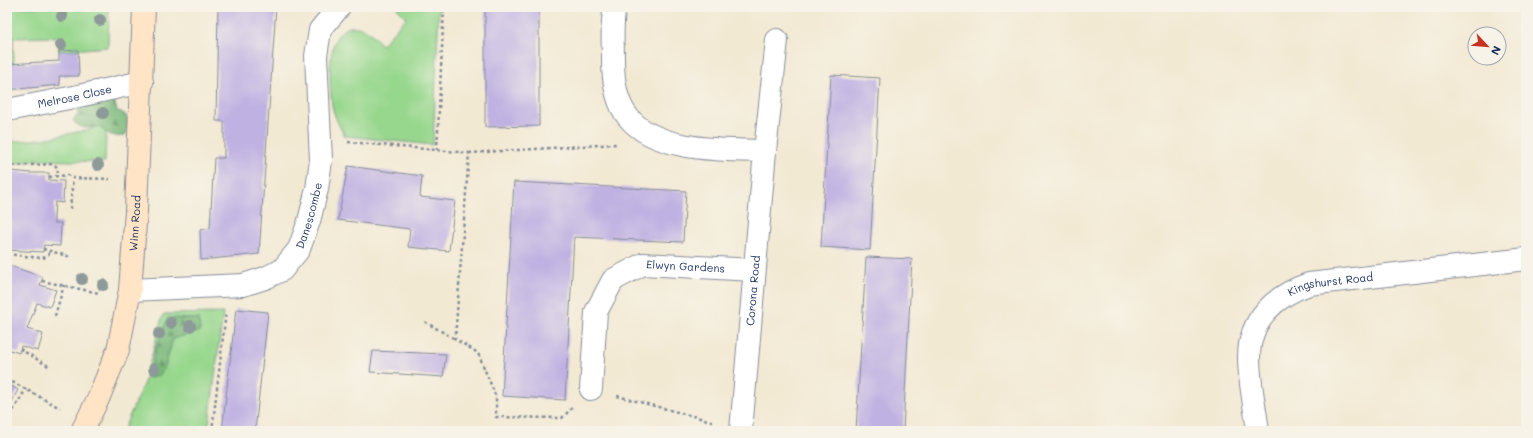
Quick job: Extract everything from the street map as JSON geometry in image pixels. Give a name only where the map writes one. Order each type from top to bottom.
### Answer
[{"type":"street","name":"Winn Road","points":[[82,431],[98,399],[118,350],[130,290],[136,211],[144,7]]},
{"type":"street","name":"Danescombe","points":[[130,290],[243,285],[265,278],[282,270],[299,249],[309,222],[317,189],[320,167],[316,56],[320,30],[339,7]]},
{"type":"street","points":[[615,7],[613,69],[621,106],[628,117],[638,126],[664,141],[714,150],[765,151]]},
{"type":"street","name":"Corona Road","points":[[740,430],[765,151],[777,40]]},
{"type":"street","name":"Melrose Close","points":[[7,110],[142,82]]},
{"type":"street","name":"Kingshurst Road","points":[[1258,431],[1249,356],[1251,341],[1263,314],[1272,303],[1284,294],[1296,288],[1322,282],[1526,259]]},
{"type":"street","name":"Elwyn Gardens","points":[[591,389],[596,312],[613,280],[644,264],[754,270]]},
{"type":"path","points":[[437,150],[444,7]]},
{"type":"path","points":[[320,140],[469,153],[617,144]]},
{"type":"path","points":[[455,339],[469,153]]},
{"type":"path","points":[[7,166],[52,164],[56,166],[58,170],[56,176]]},
{"type":"path","points":[[49,177],[68,175],[73,178],[111,179]]},
{"type":"path","points":[[70,209],[73,178]]},
{"type":"path","points":[[43,249],[71,256]]},
{"type":"path","points":[[7,254],[46,258],[51,251]]},
{"type":"path","points":[[42,281],[99,292]]},
{"type":"path","points":[[55,316],[64,285]]},
{"type":"path","points":[[212,431],[226,307]]},
{"type":"path","points":[[425,322],[478,353],[496,397],[496,417],[562,418],[591,389],[740,430]]},
{"type":"path","points":[[20,349],[50,367]]},
{"type":"path","points":[[7,379],[60,408]]},
{"type":"path","points":[[7,421],[26,389]]},
{"type":"green space","points":[[7,7],[109,7],[108,47],[59,51],[59,37],[13,38],[14,64],[7,64]]},
{"type":"green space","points":[[396,7],[439,7],[433,145],[345,136],[337,121],[333,109],[330,67],[336,40],[342,31],[351,27],[367,30],[382,45],[406,18]]},
{"type":"green space","points":[[114,99],[117,111],[125,114],[128,120],[128,128],[125,136],[111,135],[104,131],[100,126],[93,128],[81,127],[73,120],[79,113],[77,109],[78,102]]},
{"type":"green space","points":[[107,114],[105,162],[36,160],[7,165],[7,142],[43,139],[92,129]]},
{"type":"green space","points":[[223,313],[208,431],[123,431],[145,380],[164,314]]},
{"type":"green space","points":[[168,318],[199,319],[200,331],[173,339],[165,367],[159,376],[149,378],[155,350]]},
{"type":"building","points":[[218,7],[276,7],[259,254],[201,260],[200,230],[210,228],[214,158],[224,158],[224,121],[216,121]]},
{"type":"building","points":[[485,7],[539,7],[539,126],[485,127]]},
{"type":"building","points":[[78,50],[79,76],[59,76],[60,85],[7,90],[7,64],[59,61],[59,51]]},
{"type":"building","points":[[831,75],[880,78],[870,250],[821,247]]},
{"type":"building","points":[[348,166],[422,176],[420,197],[455,201],[449,251],[408,247],[410,229],[338,220]]},
{"type":"building","points":[[11,171],[49,173],[49,180],[64,181],[63,203],[55,202],[54,217],[54,223],[61,223],[60,246],[44,245],[43,252],[7,250],[7,175],[10,175]]},
{"type":"building","points":[[514,182],[686,191],[683,242],[574,237],[565,400],[502,396]]},
{"type":"building","points":[[866,257],[912,259],[903,431],[856,431]]},
{"type":"building","points":[[7,265],[43,277],[40,285],[56,290],[50,307],[37,303],[27,329],[43,334],[38,351],[21,346],[19,353],[7,349]]},
{"type":"building","points":[[236,309],[268,312],[255,431],[222,431]]},
{"type":"building","points":[[373,351],[446,354],[443,377],[370,372]]},
{"type":"building","points":[[7,383],[18,390],[7,411]]}]
